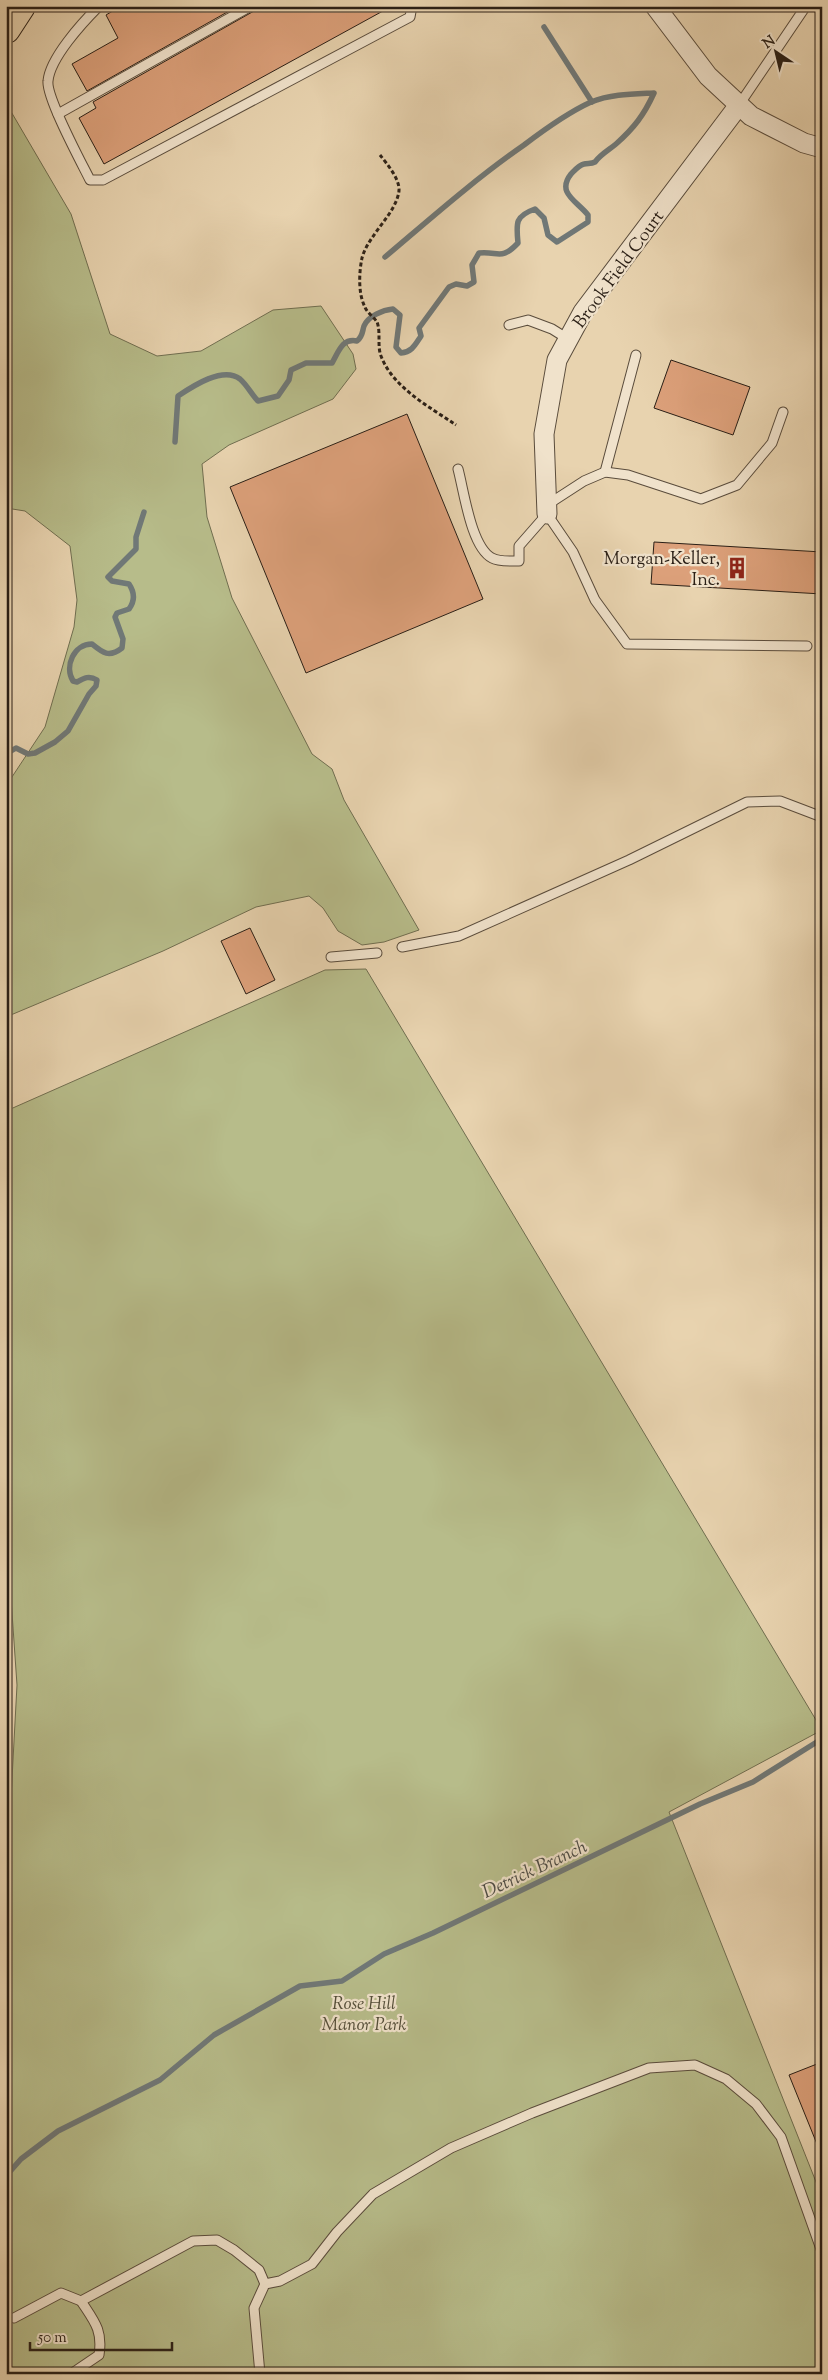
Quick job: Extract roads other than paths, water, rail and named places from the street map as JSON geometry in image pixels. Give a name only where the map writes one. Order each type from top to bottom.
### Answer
[{"type":"highway","points":[[6,29],[21,6]]},
{"type":"street","points":[[655,6],[708,76],[751,116],[804,143],[822,148]]},
{"type":"street","name":"Brook Field Court","points":[[547,509],[544,434],[556,360],[583,312],[739,105]]},
{"type":"lane","points":[[99,6],[52,64],[47,83],[58,114],[90,180],[103,180],[410,17],[412,6]]},
{"type":"lane","points":[[58,114],[251,6]]},
{"type":"lane","points":[[739,105],[806,6]]},
{"type":"lane","points":[[509,326],[528,320],[552,329],[568,339]]},
{"type":"lane","points":[[605,472],[636,354]]},
{"type":"lane","points":[[458,469],[473,529],[483,550],[493,559],[519,561],[519,546],[547,509],[584,481],[605,472],[628,475],[701,499],[737,485],[772,443],[783,412]]},
{"type":"lane","points":[[547,509],[573,552],[595,600],[628,644],[807,646]]},
{"type":"lane","points":[[402,947],[459,936],[629,860],[747,802],[780,801],[822,817]]},
{"type":"lane","points":[[331,957],[377,953]]},
{"type":"lane","points":[[266,2284],[280,2282],[312,2264],[337,2232],[373,2194],[451,2148],[532,2113],[649,2068],[695,2065],[726,2079],[756,2104],[781,2137],[822,2252]]},
{"type":"lane","points":[[81,2301],[192,2241],[217,2240],[234,2250],[259,2270],[266,2284]]},
{"type":"lane","points":[[260,2374],[254,2308],[266,2284]]},
{"type":"lane","points":[[14,2318],[61,2294],[81,2301],[98,2326],[101,2342],[99,2355],[71,2374]]},
{"type":"waterway","points":[[544,27],[592,102]]},
{"type":"waterway","points":[[175,442],[178,396],[200,383],[217,376],[233,376],[243,381],[258,401],[278,396],[289,380],[291,370],[306,363],[332,363],[344,343],[359,339],[366,322],[372,316],[393,309],[400,315],[396,347],[401,353],[408,351],[413,348],[421,336],[419,328],[449,287],[456,284],[467,286],[474,282],[472,265],[479,253],[503,254],[518,243],[517,225],[524,214],[535,209],[544,218],[548,235],[557,242],[588,222],[588,215],[567,192],[567,181],[578,167],[595,162],[628,132],[638,121],[654,93],[606,97],[582,106],[565,116],[453,199],[385,257]]},
{"type":"waterway","points":[[6,754],[16,748],[28,754],[35,753],[55,742],[68,731],[89,694],[96,686],[97,680],[89,677],[77,682],[73,681],[70,675],[70,663],[72,657],[80,648],[92,644],[110,654],[122,648],[123,639],[115,617],[117,613],[129,609],[133,600],[133,594],[129,584],[112,581],[108,577],[136,549],[136,537],[144,512]]},
{"type":"waterway","name":"Detrick Branch","points":[[6,2176],[21,2159],[58,2131],[160,2080],[214,2035],[300,1986],[342,1981],[384,1954],[433,1933],[700,1804],[753,1782],[820,1740]]},
{"type":"place","name":"Morgan-Keller, Inc.","points":[[737,568]]},
{"type":"park label","name":"Rose Hill Manor Park","points":[[364,2014]]}]
